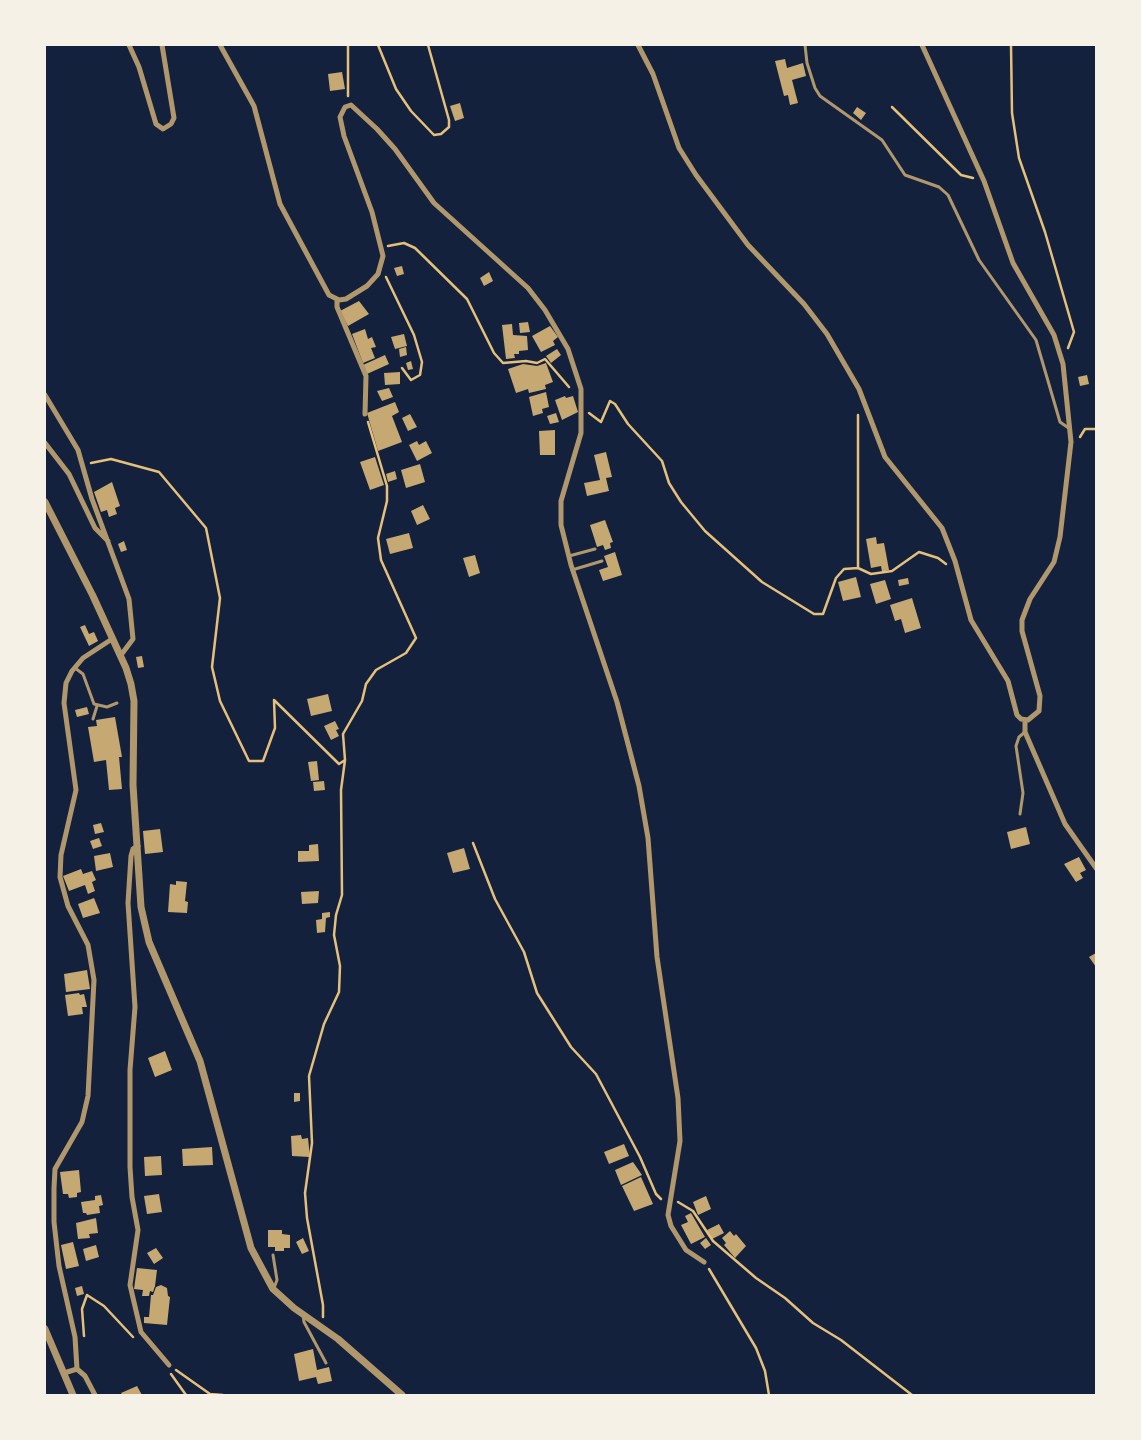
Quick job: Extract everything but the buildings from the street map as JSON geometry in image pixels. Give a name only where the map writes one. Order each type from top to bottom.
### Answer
[{"type":"street","points":[[129,45],[139,68],[156,124],[163,129],[171,124],[174,118],[162,45]]},
{"type":"street","points":[[220,45],[254,106],[280,204],[328,295],[337,299],[346,299],[358,293],[376,278],[380,271],[383,256],[372,212],[344,136],[340,117],[348,105],[354,106],[376,128],[404,161],[419,185],[434,203],[523,283],[538,300],[568,349],[579,379],[582,401],[580,439],[560,509],[561,524],[572,570],[602,654],[639,786],[648,838],[657,957],[678,1098],[680,1141],[677,1168],[669,1202],[671,1226],[686,1250],[704,1262]]},
{"type":"street","points":[[638,45],[653,74],[679,148],[722,213],[748,246],[804,304],[826,334],[859,389],[885,457],[934,516],[946,538],[959,574],[971,620],[1008,680],[1017,715],[1025,720]]},
{"type":"street","points":[[922,45],[984,181],[1013,263],[1054,335],[1063,364],[1071,442],[1058,551],[1054,562],[1026,606],[1022,620],[1022,631],[1040,702],[1036,714],[1025,720]]},
{"type":"street","points":[[337,299],[336,308],[366,376],[366,414]]},
{"type":"street","points":[[45,395],[78,450],[92,498],[129,599],[134,639],[120,655]]},
{"type":"street","points":[[45,443],[69,474],[95,528],[110,543]]},
{"type":"street","points":[[45,502],[120,655],[132,684],[134,701],[133,785],[141,907],[149,942],[196,1048],[247,1237],[258,1266],[273,1289],[402,1395]]},
{"type":"street","points":[[95,1395],[85,1376],[77,1369],[75,1347],[59,1266],[53,1203],[55,1169],[77,1132],[85,1113],[89,1084],[94,980],[92,959],[88,945],[68,906],[60,877],[61,855],[76,790],[64,703],[66,683],[75,667],[83,658],[112,639]]},
{"type":"street","points":[[1025,720],[1025,732],[1065,824],[1096,868]]},
{"type":"street","points":[[138,846],[133,849],[131,856],[128,903],[135,1007],[130,1070],[130,1167],[138,1230],[130,1285],[141,1332],[169,1365]]},
{"type":"street","points":[[45,1329],[73,1395]]},
{"type":"street","points":[[64,1373],[77,1369]]},
{"type":"lane","points":[[805,45],[807,63],[815,88],[820,96],[882,140],[905,175],[939,187],[948,195],[979,260],[1036,340],[1060,422],[1071,430]]},
{"type":"lane","points":[[569,556],[595,549]]},
{"type":"lane","points":[[572,570],[602,561]]},
{"type":"lane","points":[[75,667],[83,674],[91,699],[97,706],[107,707],[117,703]]},
{"type":"lane","points":[[93,719],[97,706]]},
{"type":"lane","points":[[1020,814],[1023,793],[1016,746],[1019,737],[1025,732]]},
{"type":"lane","points":[[273,1255],[277,1280],[273,1289]]},
{"type":"lane","points":[[303,1314],[304,1322],[326,1363]]},
{"type":"path","points":[[348,45],[348,105]]},
{"type":"path","points":[[378,45],[396,89],[411,111],[434,135],[441,134],[449,127],[449,120],[428,45]]},
{"type":"path","points":[[1011,45],[1012,113],[1019,158],[1045,232],[1074,332],[1063,364]]},
{"type":"path","points":[[892,108],[961,175],[984,181]]},
{"type":"path","points":[[382,247],[404,243],[415,248],[467,299],[494,353],[503,363],[537,363],[545,359],[570,387]]},
{"type":"path","points":[[380,271],[384,275],[414,335],[422,362],[420,375],[410,380],[402,368]]},
{"type":"path","points":[[582,401],[589,413],[601,422],[610,401],[615,404],[628,424],[662,461],[669,482],[681,502],[705,531],[762,582],[814,614],[823,614],[836,578],[844,569],[858,568],[871,574],[892,571],[919,552],[938,558],[959,574]]},
{"type":"path","points":[[320,1326],[323,1318],[323,1305],[307,1218],[305,1193],[312,1143],[309,1076],[324,1024],[339,992],[340,966],[334,935],[336,915],[342,895],[341,790],[345,760],[343,734],[362,700],[366,684],[376,670],[406,653],[416,638],[381,560],[378,538],[388,501],[387,486],[366,414]]},
{"type":"path","points":[[858,415],[858,568]]},
{"type":"path","points":[[1071,442],[1074,447],[1085,429],[1096,429]]},
{"type":"path","points":[[83,465],[111,459],[159,472],[206,528],[220,598],[212,667],[220,701],[249,761],[263,761],[275,728],[274,700],[334,760],[340,764],[345,760]]},
{"type":"path","points":[[473,843],[495,899],[524,952],[537,994],[570,1046],[596,1074],[640,1157],[656,1194],[669,1202],[685,1204],[690,1208],[712,1241],[756,1278],[785,1298],[812,1323],[841,1340],[912,1395]]},
{"type":"path","points":[[704,1262],[756,1348],[765,1371],[769,1395]]},
{"type":"path","points":[[75,1347],[86,1334],[82,1309],[87,1296],[104,1306],[136,1340]]},
{"type":"path","points":[[169,1365],[170,1373],[186,1395]]},
{"type":"path","points":[[169,1365],[210,1394],[223,1395]]}]
